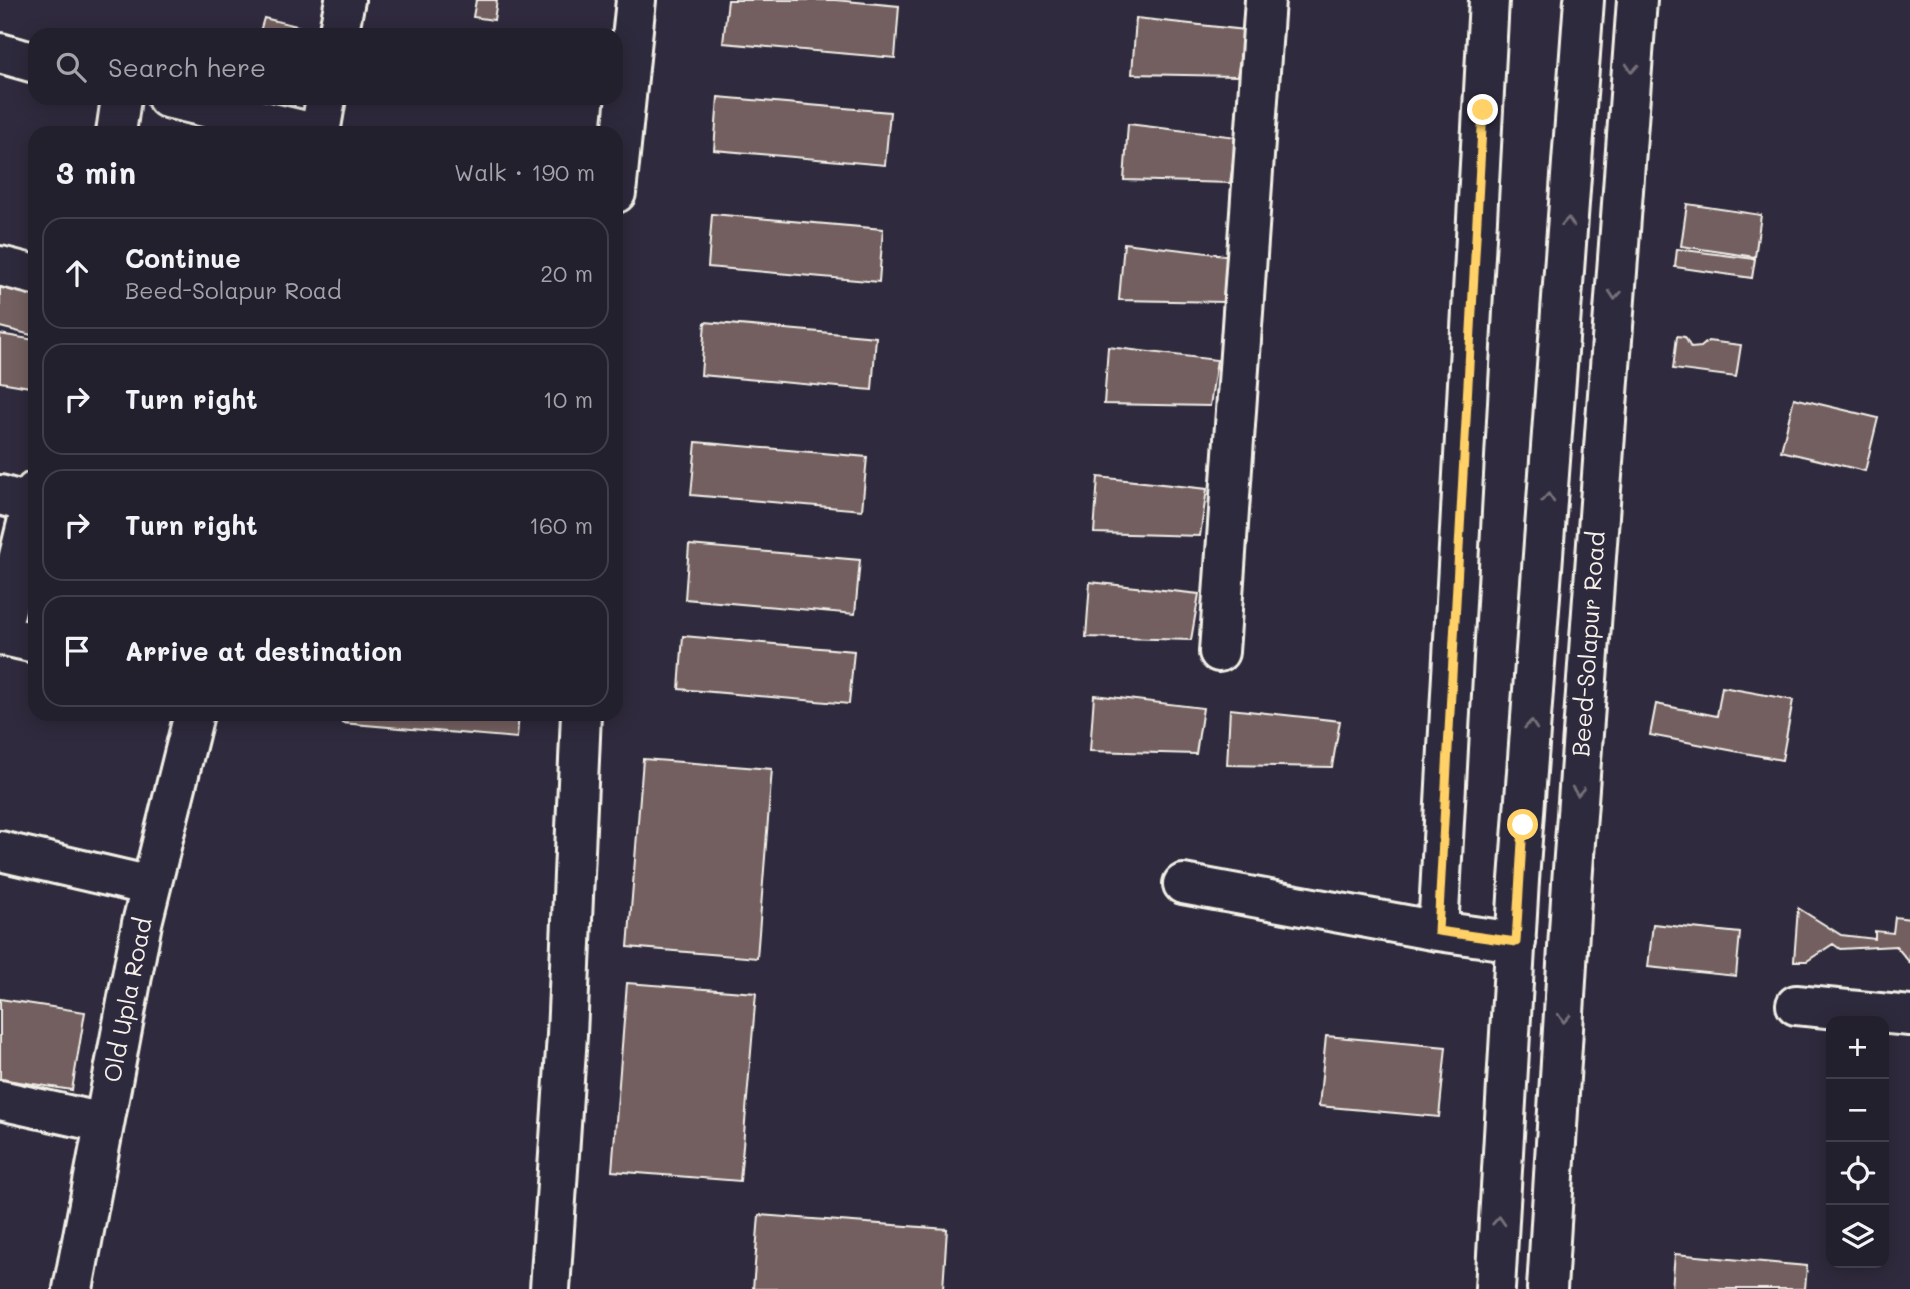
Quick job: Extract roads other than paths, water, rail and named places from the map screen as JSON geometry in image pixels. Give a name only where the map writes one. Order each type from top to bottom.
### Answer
[{"type":"street","points":[[339,28],[345,0]]},
{"type":"street","points":[[622,126],[636,0]]},
{"type":"street","points":[[1219,652],[1265,0]]},
{"type":"street","points":[[1438,931],[1489,0]]},
{"type":"street","points":[[1495,1289],[1516,942],[1584,0]]},
{"type":"street","name":"Beed-Solapur Road","points":[[1547,1289],[1572,883],[1637,0]]},
{"type":"street","points":[[0,53],[28,61]]},
{"type":"street","points":[[117,126],[120,105]]},
{"type":"street","points":[[196,105],[285,126]]},
{"type":"street","points":[[321,126],[325,105]]},
{"type":"street","points":[[0,267],[28,273]]},
{"type":"street","points":[[22,497],[0,634],[28,641]]},
{"type":"street","name":"Old Upla Road","points":[[73,1289],[142,923],[192,721]]},
{"type":"street","points":[[550,1289],[567,1035],[582,721]]},
{"type":"street","points":[[0,851],[151,886]]},
{"type":"street","points":[[1183,884],[1438,931],[1516,942]]},
{"type":"street","points":[[1797,1005],[1910,1016]]},
{"type":"street","points":[[0,1100],[104,1123]]}]
